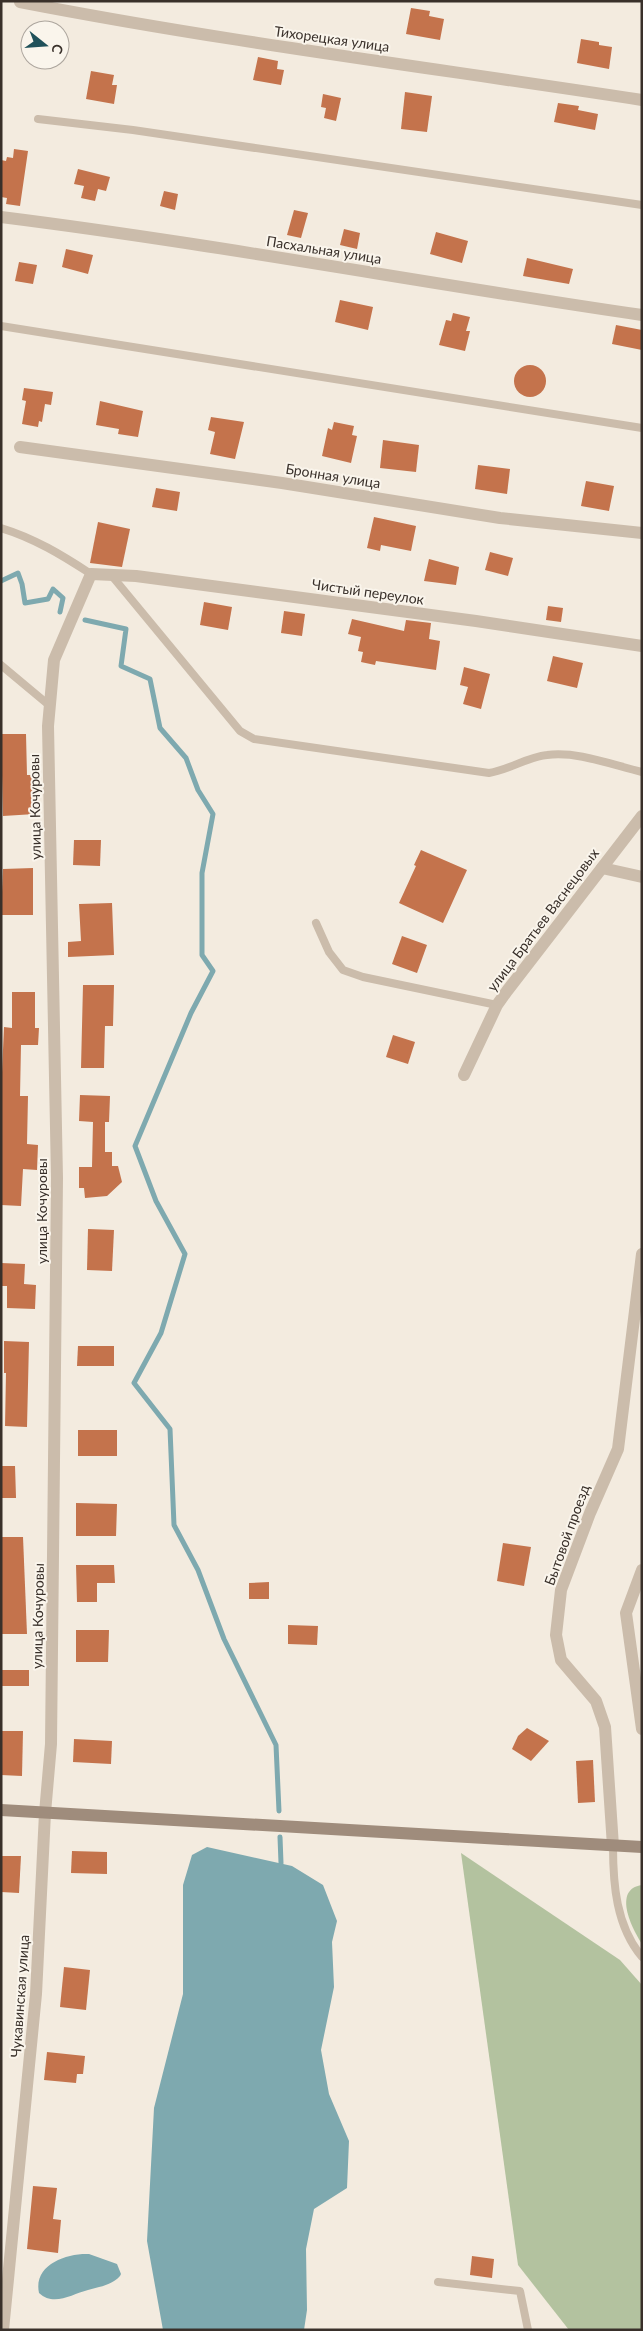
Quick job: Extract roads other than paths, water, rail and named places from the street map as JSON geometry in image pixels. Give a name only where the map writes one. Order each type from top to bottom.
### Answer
[{"type":"street","name":"Тихорецкая улица","points":[[20,2],[248,42],[642,100]]},
{"type":"street","name":"Пасхальная улица","points":[[1,217],[277,257],[642,315]]},
{"type":"street","name":"Бронная улица","points":[[20,447],[282,483],[500,518],[642,533]]},
{"type":"street","name":"Чистый переулок","points":[[91,574],[165,580],[642,646]]},
{"type":"street","name":"улица Кочуровы","points":[[45,1813],[51,1734],[57,1197],[48,726],[54,660],[91,574]]},
{"type":"street","name":"улица Братьев Васнецовых","points":[[464,1075],[498,1004],[642,816]]},
{"type":"street","points":[[602,868],[642,877]]},
{"type":"street","name":"Бытовой проезд","points":[[613,1846],[605,1727],[596,1701],[561,1660],[556,1635],[561,1590],[590,1514],[618,1449],[642,1254]]},
{"type":"street","points":[[642,1570],[626,1613],[642,1729]]},
{"type":"street","points":[[1,1810],[642,1847]]},
{"type":"street","name":"Чукавинская улица","points":[[3,2330],[36,1994],[45,1813]]},
{"type":"lane","points":[[38,119],[133,130],[642,205]]},
{"type":"lane","points":[[1,326],[642,428]]},
{"type":"lane","points":[[1,528],[22,534],[91,574]]},
{"type":"lane","points":[[112,576],[240,732],[254,739],[489,773],[503,771],[546,754],[561,754],[583,758],[642,772]]},
{"type":"lane","points":[[1,665],[50,706]]},
{"type":"lane","points":[[316,923],[329,952],[343,970],[363,977],[498,1004]]},
{"type":"lane","points":[[613,1846],[613,1872],[617,1906],[636,1949],[642,1956]]},
{"type":"lane","points":[[438,2282],[520,2291],[528,2330]]},
{"type":"water","points":[[207,1847],[292,1866],[323,1885],[337,1921],[332,1942],[334,1987],[321,2050],[329,2094],[349,2141],[347,2188],[314,2209],[306,2249],[307,2310],[304,2330],[163,2330],[147,2241],[154,2108],[183,1994],[183,1885],[192,1855]]},
{"type":"water","points":[[80,2254],[89,2254],[117,2264],[120,2276],[113,2282],[63,2298],[51,2299],[39,2293],[38,2283],[46,2268],[61,2259]]},
{"type":"waterway","points":[[1,581],[18,573],[25,603],[48,599],[53,589],[63,598],[60,612]]},
{"type":"waterway","points":[[85,620],[126,629],[121,666],[150,679],[160,728],[186,758],[198,790],[213,814],[202,873],[202,955],[213,971],[191,1013],[135,1146],[156,1201],[185,1254],[161,1333],[134,1383],[170,1429],[174,1525],[198,1570],[224,1639],[276,1745],[279,1811]]},
{"type":"waterway","points":[[280,1837],[281,1863]]}]
